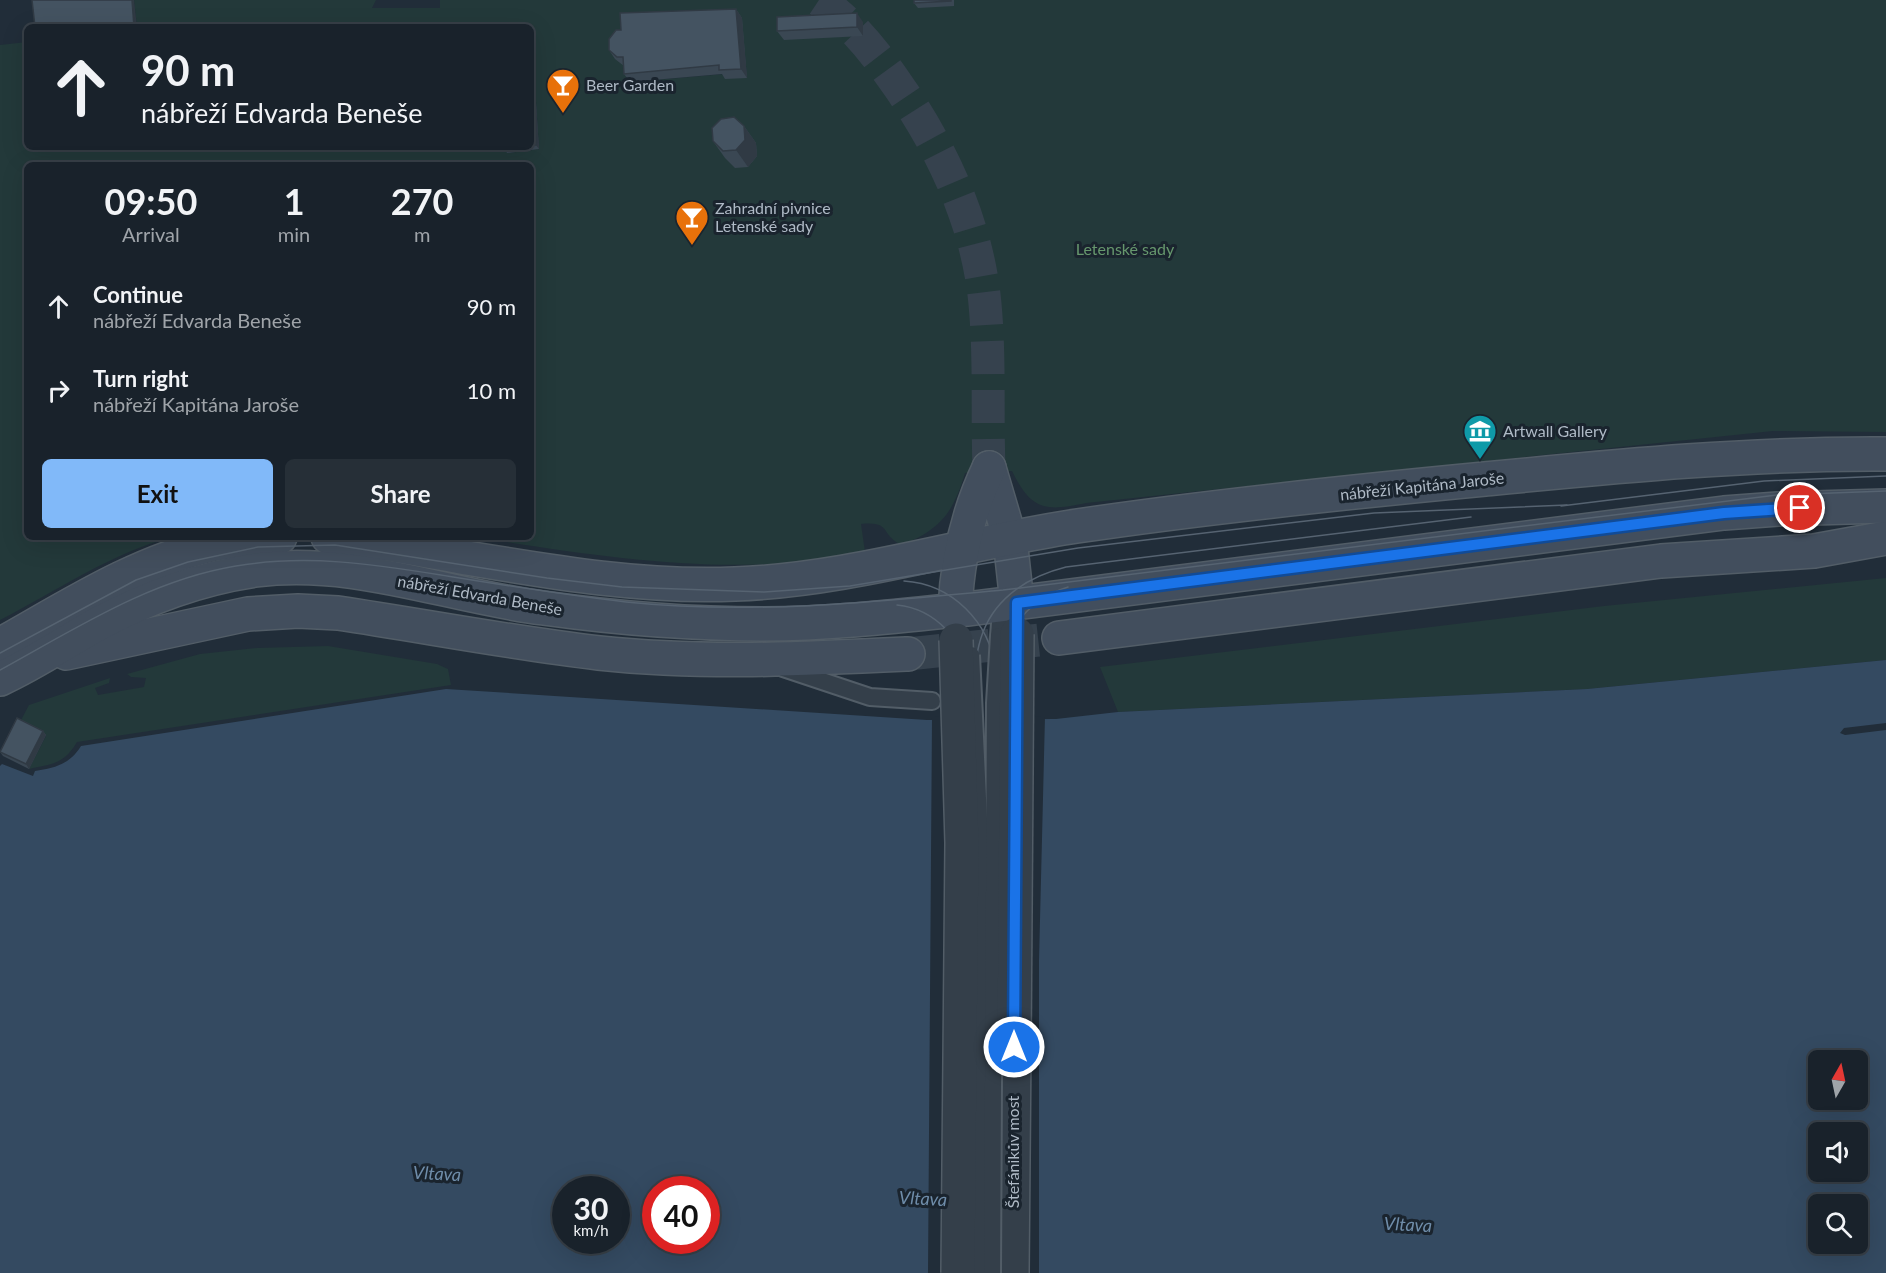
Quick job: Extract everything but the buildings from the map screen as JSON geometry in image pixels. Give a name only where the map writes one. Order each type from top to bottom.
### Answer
[{"type":"main road","name":"nábřeží Kapitána Jaroše","points":[[962,548],[1114,521],[1612,466],[1749,456],[1886,454]]},
{"type":"main road","points":[[1008,619],[1010,539],[988,468],[971,507],[956,583],[962,625],[1008,619],[1724,513],[1886,506]]},
{"type":"main road","points":[[1059,638],[1661,561],[1796,553],[1886,538]]},
{"type":"main road","points":[[0,645],[112,583],[173,557],[212,545],[254,540]]},
{"type":"main road","name":"nábřeží Edvarda Beneše","points":[[354,540],[559,573],[648,582],[723,584],[780,581],[869,568],[962,548]]},
{"type":"main road","name":"nábřeží Edvarda Beneše","points":[[0,679],[95,625],[156,596],[213,578],[257,570],[305,567],[329,567],[539,608],[661,621],[766,624],[884,618],[962,625]]},
{"type":"main road","points":[[38,659],[225,618],[274,611],[338,613],[600,653],[765,662],[908,654]]},
{"type":"street","name":"Štefánikův most","points":[[1008,619],[1012,1273]]},
{"type":"street","points":[[958,1273],[962,843],[959,685],[962,625]]},
{"type":"lane","points":[[992,1273],[995,703],[1008,619]]},
{"type":"lane","points":[[962,625],[974,685],[979,819],[978,1273]]},
{"type":"lane","points":[[765,662],[870,697],[932,701]]},
{"type":"green space","name":"Letenské sady","points":[[134,0],[376,0],[372,8],[440,8],[440,0],[917,0],[954,6],[954,0],[1886,0],[1886,432],[1773,431],[1060,507],[1041,505],[1033,501],[1012,471],[965,473],[956,499],[944,518],[927,533],[902,545],[890,537],[882,527],[861,524],[865,552],[802,562],[721,565],[597,555],[496,540],[534,540],[534,162],[24,162],[24,540],[162,540],[105,563],[0,620],[0,45],[24,42],[24,150],[506,150],[507,153],[539,149],[534,73],[534,24],[137,24]],"holes":[[[745,55],[747,77],[725,74],[631,82],[630,65]]]},
{"type":"green space","points":[[1886,578],[1886,660],[1587,689],[1118,712],[1100,667],[1604,606]]},
{"type":"green space","points":[[328,646],[437,664],[448,669],[451,685],[77,742],[67,755],[57,762],[29,769],[46,736],[20,722],[29,705],[110,678],[109,683],[95,688],[98,695],[144,687],[146,678],[131,677],[127,674],[200,654],[257,648]]},
{"type":"water","name":"Vltava","points":[[1886,660],[1886,723],[1844,728],[1840,733],[1845,735],[1886,730],[1886,1273],[0,1273],[0,766],[2,764],[33,776],[35,771],[55,767],[67,761],[81,746],[446,689],[927,720],[1056,719],[1118,712],[1587,689]]},
{"type":"pier","points":[[1045,716],[1039,961],[1039,1273],[928,1273],[932,717]]},
{"type":"tunnel","points":[[819,0],[842,18],[882,63],[915,111],[956,190],[975,246],[985,304],[989,468]]},
{"type":"tunnel","points":[[908,654],[1059,638]]},
{"type":"tram line","points":[[1561,506],[1764,481],[1886,476]]},
{"type":"tram line","points":[[0,670],[143,594],[204,573],[262,562],[313,561],[364,564],[580,596],[673,606],[814,605],[1003,590],[1777,495],[1886,491]]},
{"type":"tram line","points":[[0,653],[136,580],[188,562],[258,547],[335,545],[547,578],[622,587],[764,592],[850,586],[1078,548],[1374,513],[1567,505]]},
{"type":"tram line","points":[[978,1273],[980,878],[973,700],[977,652],[989,619],[1016,589],[1040,576],[1066,567],[1471,517]]},
{"type":"tram line","points":[[904,581],[938,589],[966,608],[977,621],[985,636],[992,652],[995,669]]},
{"type":"tram line","points":[[992,1273],[996,685],[1003,652],[1017,624],[1037,602],[1068,587]]},
{"type":"tram line","points":[[897,605],[911,608],[936,620],[963,653],[972,680]]},
{"type":"place","name":"Beer Garden","points":[[563,114]]},
{"type":"place","name":"Zahradní pivnice Letenské sady","points":[[692,246]]},
{"type":"place","name":"Artwall Gallery","points":[[1480,460]]},
{"type":"route","points":[[1014,1047],[1017,603],[1724,513],[1800,508]]}]
